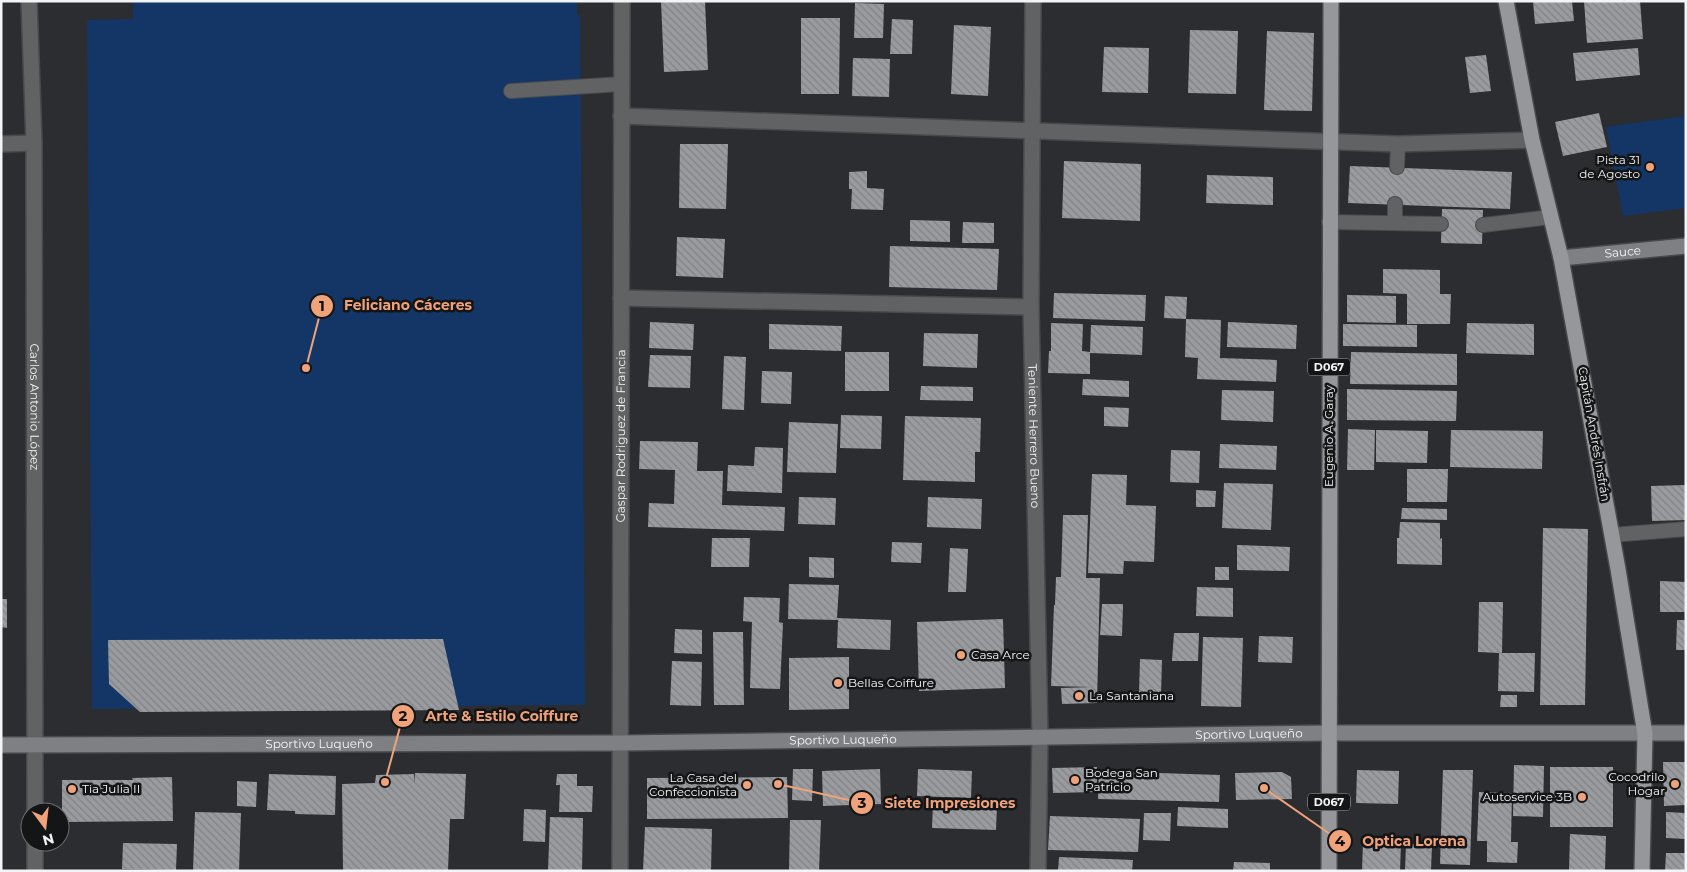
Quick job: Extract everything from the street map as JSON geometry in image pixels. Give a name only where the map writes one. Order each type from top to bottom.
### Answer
[{"type":"main road","name":"Eugenio A. Garay","points":[[1329,871],[1331,1]]},
{"type":"main road","name":"Capitán Andrés Insfrán","points":[[1506,1],[1532,140],[1562,258],[1612,534],[1645,734],[1642,871]]},
{"type":"street","name":"Carlos Antonio López","points":[[29,1],[34,143],[35,802]]},
{"type":"street","name":"Gaspar Rodriguez de Francia","points":[[620,871],[622,1]]},
{"type":"street","name":"Teniente Herrero Bueno","points":[[1033,1],[1031,308],[1040,736],[1038,871]]},
{"type":"street","points":[[621,116],[1398,144],[1532,140]]},
{"type":"street","points":[[1,144],[34,143]]},
{"type":"street","name":"Sauce","points":[[1562,258],[1686,246]]},
{"type":"street","points":[[621,298],[1031,308]]},
{"type":"street","name":"Sportivo Luqueño","points":[[1,745],[620,743],[1329,733],[1686,733]]},
{"type":"street","points":[[35,852],[35,871]]},
{"type":"lane","points":[[510,91],[622,84]]},
{"type":"lane","points":[[1397,168],[1398,144]]},
{"type":"lane","points":[[1395,204],[1395,223]]},
{"type":"lane","points":[[1483,225],[1551,217]]},
{"type":"lane","points":[[1329,222],[1442,224]]},
{"type":"lane","points":[[1612,534],[1686,529]]},
{"type":"shaded area","points":[[133,1],[577,1],[577,15],[580,15],[585,705],[92,709],[87,20],[133,19]]},
{"type":"shaded area","name":"Pista 31 de Agosto","points":[[1686,116],[1686,208],[1623,216],[1606,127]]},
{"type":"building","points":[[661,1],[705,1],[708,70],[664,72]]},
{"type":"building","points":[[1533,1],[1572,1],[1574,21],[1535,24]]},
{"type":"building","points":[[1584,1],[1640,1],[1643,39],[1587,43]]},
{"type":"building","points":[[855,3],[884,4],[883,38],[854,38]]},
{"type":"building","points":[[801,18],[840,18],[839,94],[801,94]]},
{"type":"building","points":[[892,19],[913,20],[912,54],[890,54]]},
{"type":"building","points":[[954,25],[991,27],[988,96],[951,94]]},
{"type":"building","points":[[1190,30],[1238,31],[1236,94],[1188,93]]},
{"type":"building","points":[[1267,31],[1314,33],[1312,111],[1264,110]]},
{"type":"building","points":[[1104,47],[1149,48],[1148,93],[1102,92]]},
{"type":"building","points":[[1638,48],[1640,75],[1576,81],[1573,53]]},
{"type":"building","points":[[1486,55],[1491,91],[1470,93],[1465,57]]},
{"type":"building","points":[[853,58],[890,59],[889,97],[852,96]]},
{"type":"building","points":[[1599,113],[1607,147],[1563,156],[1555,122]]},
{"type":"building","points":[[680,144],[728,144],[726,209],[679,208]]},
{"type":"building","points":[[1064,161],[1141,164],[1140,221],[1062,218]]},
{"type":"building","points":[[1350,166],[1512,172],[1510,209],[1348,203]]},
{"type":"building","points":[[867,171],[867,188],[884,189],[883,210],[851,209],[852,189],[849,189],[849,172]]},
{"type":"building","points":[[1207,175],[1273,177],[1273,205],[1206,203]]},
{"type":"building","points":[[1442,209],[1483,210],[1482,244],[1441,243]]},
{"type":"building","points":[[910,220],[950,221],[950,242],[910,241]]},
{"type":"building","points":[[963,222],[994,223],[994,243],[962,243]]},
{"type":"building","points":[[677,237],[725,239],[723,278],[676,276]]},
{"type":"building","points":[[890,246],[999,249],[997,290],[889,287]]},
{"type":"building","points":[[1383,269],[1440,270],[1440,294],[1451,294],[1450,324],[1407,324],[1407,294],[1383,293]]},
{"type":"building","points":[[1054,293],[1146,295],[1145,321],[1053,318]]},
{"type":"building","points":[[1347,295],[1396,296],[1396,323],[1347,322]]},
{"type":"building","points":[[1165,296],[1187,297],[1186,319],[1164,318]]},
{"type":"building","points":[[1186,319],[1221,320],[1220,358],[1277,360],[1276,382],[1197,379],[1198,358],[1185,357]]},
{"type":"building","points":[[650,322],[694,324],[693,350],[649,348]]},
{"type":"building","points":[[1228,322],[1297,325],[1296,349],[1227,347]]},
{"type":"building","points":[[1051,323],[1083,324],[1082,351],[1090,352],[1091,325],[1143,327],[1142,355],[1090,353],[1090,374],[1048,373],[1049,351],[1051,351]]},
{"type":"building","points":[[1467,323],[1534,324],[1534,355],[1466,353]]},
{"type":"building","points":[[769,324],[842,326],[841,351],[769,349]]},
{"type":"building","points":[[1343,324],[1417,325],[1417,347],[1343,346]]},
{"type":"building","points":[[924,333],[978,334],[977,368],[923,366]]},
{"type":"building","points":[[845,352],[889,352],[889,391],[845,391]]},
{"type":"building","points":[[1351,352],[1457,354],[1457,385],[1350,384]]},
{"type":"building","points":[[650,355],[691,356],[690,388],[648,387]]},
{"type":"building","points":[[724,356],[746,357],[744,410],[722,409]]},
{"type":"building","points":[[762,371],[792,372],[791,404],[761,403]]},
{"type":"building","points":[[1083,379],[1129,381],[1129,397],[1082,395]]},
{"type":"building","points":[[921,386],[973,387],[973,401],[920,400]]},
{"type":"building","points":[[1347,389],[1457,391],[1456,421],[1347,420]]},
{"type":"building","points":[[1222,390],[1274,391],[1273,422],[1221,420]]},
{"type":"building","points":[[1104,407],[1129,408],[1128,427],[1104,426]]},
{"type":"building","points":[[841,415],[882,416],[881,449],[840,448]]},
{"type":"building","points":[[905,416],[981,418],[980,452],[975,452],[975,482],[903,480]]},
{"type":"building","points":[[789,422],[838,424],[836,473],[787,472]]},
{"type":"building","points":[[1348,429],[1375,430],[1374,470],[1347,470]]},
{"type":"building","points":[[1376,430],[1428,431],[1427,463],[1376,462]]},
{"type":"building","points":[[1451,430],[1543,431],[1542,469],[1450,467]]},
{"type":"building","points":[[640,441],[698,442],[697,471],[723,471],[722,505],[785,507],[784,531],[648,527],[649,503],[674,504],[675,470],[639,469]]},
{"type":"building","points":[[1220,444],[1277,446],[1276,470],[1219,468]]},
{"type":"building","points":[[755,447],[783,448],[782,493],[727,491],[728,465],[754,466]]},
{"type":"building","points":[[1171,450],[1200,451],[1199,483],[1170,482]]},
{"type":"building","points":[[1407,469],[1448,469],[1447,502],[1407,502]]},
{"type":"building","points":[[1092,474],[1127,475],[1126,505],[1156,506],[1154,562],[1124,561],[1123,574],[1088,573]]},
{"type":"building","points":[[1224,483],[1273,484],[1271,530],[1222,528]]},
{"type":"building","points":[[1686,485],[1686,520],[1652,521],[1651,486]]},
{"type":"building","points":[[1196,490],[1216,491],[1215,507],[1196,507]]},
{"type":"building","points":[[799,497],[836,498],[835,525],[798,524]]},
{"type":"building","points":[[928,497],[982,499],[981,529],[927,527]]},
{"type":"building","points":[[1402,508],[1447,509],[1447,520],[1401,519]]},
{"type":"building","points":[[1063,515],[1088,515],[1086,578],[1100,578],[1097,703],[1062,704],[1061,688],[1091,687],[1051,686],[1054,605],[1056,577],[1061,577]]},
{"type":"building","points":[[1400,522],[1440,523],[1442,565],[1397,564],[1397,538],[1399,538]]},
{"type":"building","points":[[1543,528],[1588,529],[1585,705],[1540,705]]},
{"type":"building","points":[[712,538],[750,538],[749,567],[711,567]]},
{"type":"building","points":[[892,542],[922,543],[921,563],[891,562]]},
{"type":"building","points":[[1237,545],[1290,547],[1289,571],[1237,570]]},
{"type":"building","points":[[950,548],[968,549],[966,592],[948,592]]},
{"type":"building","points":[[809,557],[834,558],[834,578],[809,577]]},
{"type":"building","points":[[1215,567],[1229,567],[1229,580],[1215,580]]},
{"type":"building","points":[[1660,581],[1686,582],[1686,612],[1660,612]]},
{"type":"building","points":[[789,584],[839,585],[837,618],[891,620],[890,650],[837,648],[838,620],[788,619]]},
{"type":"building","points":[[1197,587],[1233,588],[1233,617],[1196,616]]},
{"type":"building","points":[[744,597],[780,598],[779,622],[783,623],[780,689],[750,688],[752,622],[743,621]]},
{"type":"building","points":[[1,599],[7,599],[7,628],[1,627]]},
{"type":"building","points":[[1479,602],[1503,602],[1502,653],[1535,653],[1534,692],[1498,691],[1499,653],[1478,652]]},
{"type":"building","points":[[1102,604],[1123,604],[1122,636],[1100,635]]},
{"type":"building","name":"Casa Arce","points":[[1003,619],[1005,688],[919,691],[917,622]]},
{"type":"building","points":[[1677,620],[1686,620],[1686,650],[1676,650]]},
{"type":"building","points":[[675,629],[702,630],[702,654],[674,653]]},
{"type":"building","points":[[713,632],[743,632],[744,705],[714,705]]},
{"type":"building","points":[[1174,633],[1199,633],[1198,661],[1172,661]]},
{"type":"building","points":[[1259,636],[1293,637],[1292,663],[1258,662]]},
{"type":"building","points":[[1203,637],[1243,638],[1241,707],[1201,706]]},
{"type":"building","points":[[443,639],[459,710],[140,712],[109,684],[108,640]]},
{"type":"building","points":[[849,657],[849,709],[789,710],[789,658]]},
{"type":"building","points":[[1140,659],[1162,660],[1161,694],[1139,694]]},
{"type":"building","points":[[672,661],[702,662],[701,706],[670,705]]},
{"type":"building","points":[[1501,695],[1517,695],[1517,707],[1500,707]]},
{"type":"building","name":"Cocodrilo Hogar","points":[[1663,762],[1686,762],[1686,805],[1664,806]]},
{"type":"building","points":[[1514,765],[1544,766],[1543,817],[1513,816]]},
{"type":"building","name":"Bodega San Patricio","points":[[1097,767],[1097,792],[1053,793],[1052,768]]},
{"type":"building","name":"Autoservice 3B","points":[[1550,767],[1613,767],[1613,827],[1550,827]]},
{"type":"building","points":[[793,769],[813,769],[812,801],[792,800]]},
{"type":"building","points":[[880,769],[881,804],[823,806],[822,771]]},
{"type":"building","points":[[918,769],[972,771],[971,798],[917,796]]},
{"type":"building","points":[[1357,770],[1399,771],[1398,804],[1356,803]]},
{"type":"building","points":[[1443,770],[1473,770],[1470,865],[1440,864]]},
{"type":"building","points":[[1099,771],[1220,775],[1219,802],[1098,799]]},
{"type":"building","points":[[1282,772],[1291,777],[1292,799],[1236,800],[1235,773]]},
{"type":"building","points":[[415,773],[466,774],[464,819],[450,819],[448,871],[343,871],[342,784],[375,783],[376,775],[414,774],[415,783]]},
{"type":"building","points":[[269,774],[336,776],[335,815],[295,814],[295,811],[267,810]]},
{"type":"building","points":[[557,774],[577,774],[577,786],[593,786],[592,812],[559,812],[560,785],[556,785]]},
{"type":"building","points":[[172,777],[173,821],[70,822],[70,802],[62,802],[62,780],[133,780],[132,778]]},
{"type":"building","points":[[787,777],[788,818],[647,819],[647,778]]},
{"type":"building","points":[[237,781],[257,782],[256,807],[237,806]]},
{"type":"building","points":[[1479,792],[1512,793],[1511,842],[1518,842],[1517,863],[1487,862],[1487,841],[1477,841]]},
{"type":"building","points":[[933,803],[997,805],[996,830],[932,828]]},
{"type":"building","points":[[1178,807],[1228,809],[1228,828],[1177,826]]},
{"type":"building","points":[[524,809],[546,810],[545,842],[523,841]]},
{"type":"building","points":[[195,812],[241,813],[239,871],[193,871]]},
{"type":"building","points":[[1666,812],[1686,813],[1686,839],[1666,838]]},
{"type":"building","points":[[1144,813],[1171,813],[1170,841],[1143,840]]},
{"type":"building","points":[[1050,816],[1140,819],[1138,852],[1048,850]]},
{"type":"building","points":[[550,817],[583,818],[582,871],[548,871]]},
{"type":"building","points":[[790,820],[821,820],[819,871],[789,870]]},
{"type":"building","points":[[645,827],[712,829],[711,871],[643,871]]},
{"type":"building","points":[[1570,834],[1606,836],[1605,871],[1569,871]]},
{"type":"building","points":[[1363,842],[1401,844],[1400,871],[1362,871]]},
{"type":"building","points":[[123,843],[177,844],[176,870],[122,869]]},
{"type":"building","points":[[1406,844],[1432,845],[1431,871],[1405,871]]},
{"type":"building","points":[[1666,853],[1686,853],[1686,871],[1665,871]]},
{"type":"building","points":[[1059,857],[1133,860],[1132,871],[1058,871]]},
{"type":"building","points":[[1234,862],[1270,863],[1270,871],[1233,871]]},
{"type":"place","name":"Pista 31 de Agosto","points":[[1650,167]]},
{"type":"place","name":"Feliciano Cáceres","points":[[306,368]]},
{"type":"place","name":"Casa Arce","points":[[961,655]]},
{"type":"place","name":"Bellas Coiffure","points":[[838,683]]},
{"type":"place","name":"La Santaniana","points":[[1079,696]]},
{"type":"place","name":"Bodega San Patricio","points":[[1075,780]]},
{"type":"place","name":"Arte & Estilo Coiffure","points":[[385,782]]},
{"type":"place","name":"Siete Impresiones","points":[[778,784]]},
{"type":"place","name":"Cocodrilo Hogar","points":[[1675,784]]},
{"type":"place","name":"La Casa del Confeccionista","points":[[747,785]]},
{"type":"place","name":"Optica Lorena","points":[[1264,788]]},
{"type":"place","name":"Tia Julia II","points":[[72,789]]},
{"type":"place","name":"Autoservice 3B","points":[[1582,797]]}]
